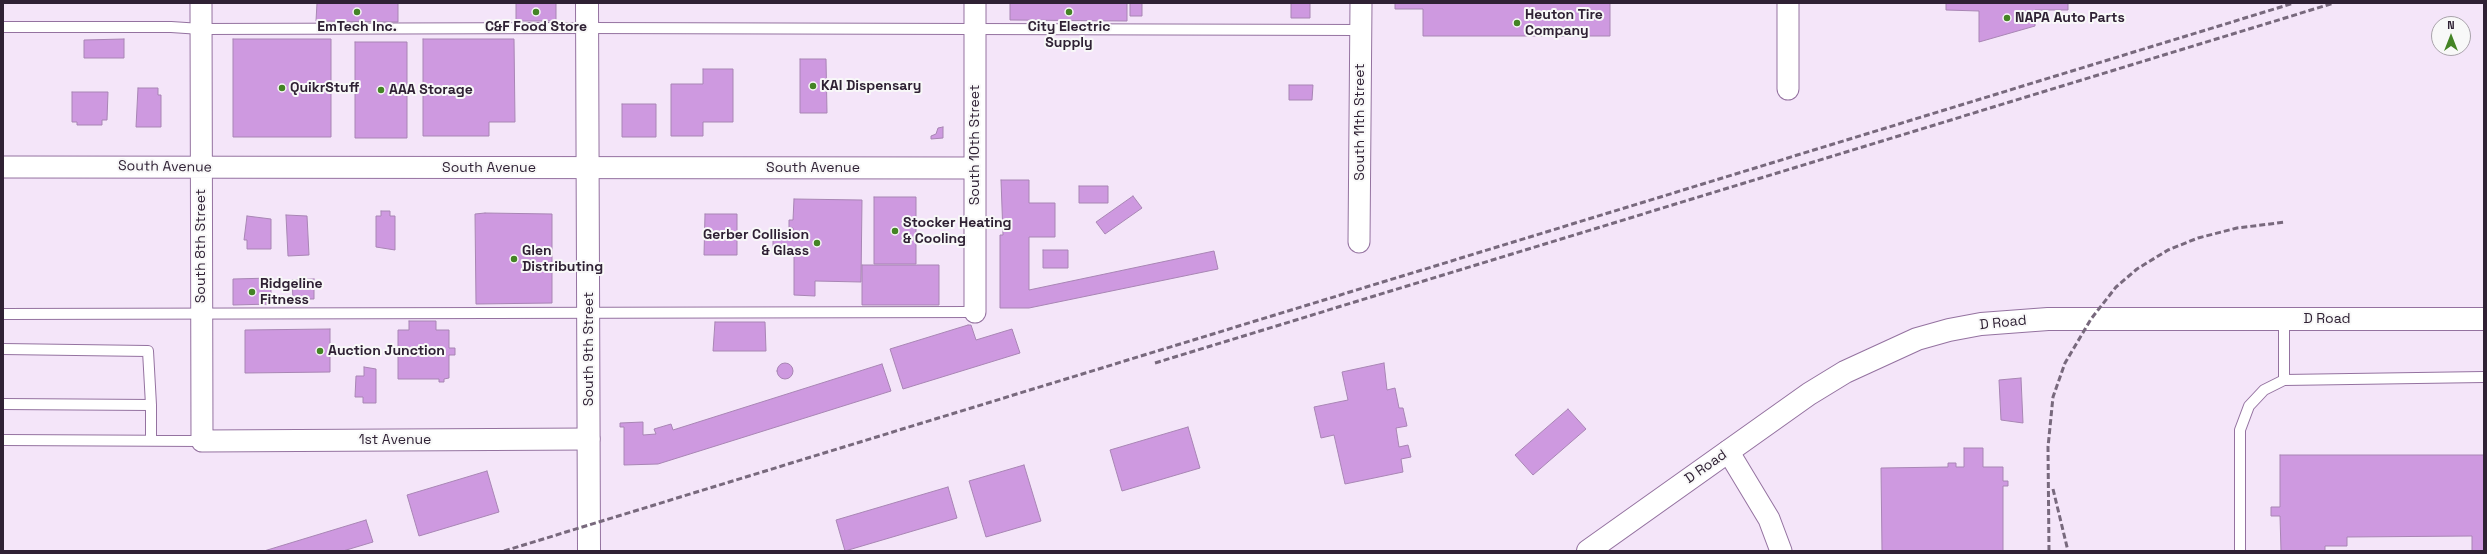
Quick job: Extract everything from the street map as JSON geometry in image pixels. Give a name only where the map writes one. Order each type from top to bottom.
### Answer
[{"type":"street","name":"South 8th Street","points":[[201,3],[202,441]]},
{"type":"street","name":"South 9th Street","points":[[587,3],[589,551]]},
{"type":"street","name":"South 10th Street","points":[[975,3],[975,312]]},
{"type":"street","name":"South 11th Street","points":[[1359,242],[1361,3]]},
{"type":"street","points":[[1788,3],[1788,89]]},
{"type":"street","name":"South Avenue","points":[[3,167],[975,168]]},
{"type":"street","name":"D Road","points":[[1588,551],[1809,394],[1845,372],[1903,345],[1949,330],[1981,324],[2048,319],[2484,319]]},
{"type":"street","name":"1st Avenue","points":[[202,441],[589,439]]},
{"type":"street","points":[[1728,451],[1768,519],[1782,551]]},
{"type":"lane","points":[[3,27],[171,27],[201,29],[587,28],[1360,30]]},
{"type":"lane","points":[[3,314],[975,312]]},
{"type":"lane","points":[[2284,319],[2284,380]]},
{"type":"lane","points":[[3,349],[148,351],[151,440]]},
{"type":"lane","points":[[2240,551],[2240,430],[2249,406],[2264,390],[2284,380],[2484,377]]},
{"type":"lane","points":[[3,404],[151,405]]},
{"type":"lane","points":[[3,440],[202,441]]},
{"type":"building","name":"EmTech Inc.","points":[[317,3],[398,3],[398,22],[316,21]]},
{"type":"building","name":"C&F Food Store","points":[[516,3],[556,3],[556,21],[516,21]]},
{"type":"building","name":"City Electric Supply","points":[[1010,3],[1127,3],[1127,21],[1010,20]]},
{"type":"building","points":[[1130,3],[1142,3],[1142,16],[1130,16]]},
{"type":"building","points":[[1291,3],[1310,3],[1310,18],[1291,18]]},
{"type":"building","name":"Heuton Tire Company","points":[[1395,3],[1610,3],[1610,36],[1423,36],[1423,9],[1395,9]]},
{"type":"building","name":"NAPA Auto Parts","points":[[1946,3],[2068,3],[2068,10],[2035,10],[2035,26],[1979,42],[1979,11],[1946,10]]},
{"type":"building","points":[[124,39],[124,58],[84,58],[84,40]]},
{"type":"building","name":"QuikrStuff","points":[[233,39],[331,39],[331,137],[233,137]]},
{"type":"building","points":[[423,39],[514,39],[515,122],[489,122],[489,136],[423,136]]},
{"type":"building","name":"AAA Storage","points":[[355,42],[407,42],[407,138],[355,138]]},
{"type":"building","name":"KAI Dispensary","points":[[800,59],[826,59],[827,113],[800,113]]},
{"type":"building","points":[[703,69],[733,69],[733,122],[703,122],[703,136],[671,136],[671,84],[703,84]]},
{"type":"building","points":[[1289,85],[1313,85],[1312,100],[1289,100]]},
{"type":"building","points":[[138,88],[158,88],[158,95],[161,95],[161,127],[136,127]]},
{"type":"building","points":[[72,92],[108,92],[107,120],[102,120],[102,125],[77,125],[77,122],[72,122]]},
{"type":"building","points":[[622,104],[656,104],[656,137],[622,137]]},
{"type":"building","points":[[943,127],[943,138],[931,139],[931,136],[936,134],[938,128]]},
{"type":"building","points":[[1001,180],[1029,180],[1029,203],[1055,203],[1055,237],[1029,237],[1029,290],[1214,251],[1218,269],[1029,308],[1000,308],[1000,235],[1003,235]]},
{"type":"building","points":[[1079,186],[1108,186],[1108,203],[1079,203]]},
{"type":"building","points":[[1133,196],[1142,208],[1105,234],[1096,222]]},
{"type":"building","name":"Stocker Heating & Cooling","points":[[874,197],[916,197],[916,264],[874,264]]},
{"type":"building","name":"Gerber Collision & Glass","points":[[794,199],[862,200],[861,282],[815,281],[815,296],[794,295],[794,253],[773,253],[773,232],[793,232],[793,228],[789,228],[789,220],[793,220]]},
{"type":"building","points":[[381,211],[390,211],[390,216],[395,216],[395,250],[376,247],[376,216],[381,216]]},
{"type":"building","name":"Glen Distributing","points":[[475,214],[552,214],[552,303],[476,304]]},
{"type":"building","points":[[705,214],[737,214],[737,255],[704,255]]},
{"type":"building","points":[[286,215],[307,216],[309,255],[288,256]]},
{"type":"building","points":[[247,216],[271,219],[271,249],[247,249],[247,240],[244,240]]},
{"type":"building","points":[[1043,250],[1068,250],[1068,268],[1043,268]]},
{"type":"building","points":[[862,265],[939,265],[939,305],[862,305]]},
{"type":"building","name":"Ridgeline Fitness","points":[[271,278],[271,304],[233,305],[233,279]]},
{"type":"building","points":[[314,279],[314,299],[293,299],[292,280]]},
{"type":"building","points":[[409,321],[436,321],[436,330],[449,330],[449,348],[455,348],[455,355],[449,355],[449,378],[444,379],[444,382],[439,382],[439,379],[398,379],[398,330],[409,330]]},
{"type":"building","points":[[715,322],[765,322],[766,351],[713,351]]},
{"type":"building","points":[[971,325],[976,340],[1012,329],[1020,353],[903,389],[890,349]]},
{"type":"building","points":[[330,329],[330,372],[245,373],[245,330]]},
{"type":"building","points":[[785,363],[792,368],[793,371],[788,378],[785,379],[778,374],[777,371],[782,364]]},
{"type":"building","points":[[1384,363],[1387,390],[1395,388],[1399,408],[1403,408],[1407,426],[1396,428],[1399,447],[1408,445],[1411,457],[1401,459],[1403,472],[1345,484],[1334,435],[1321,438],[1314,407],[1348,400],[1342,372]]},
{"type":"building","points":[[882,364],[891,391],[658,464],[624,465],[624,427],[620,427],[620,423],[643,422],[643,435],[656,434],[654,429],[671,424],[673,430]]},
{"type":"building","points":[[364,367],[376,369],[376,403],[363,403],[363,397],[355,397],[356,376],[364,376]]},
{"type":"building","points":[[2021,378],[2023,423],[2001,420],[1999,380]]},
{"type":"building","points":[[1568,409],[1586,429],[1533,475],[1515,455]]},
{"type":"building","points":[[1188,427],[1200,468],[1122,491],[1110,450]]},
{"type":"building","points":[[1964,448],[1983,448],[1983,467],[2003,467],[2003,481],[2008,481],[2008,486],[2003,486],[2003,551],[1882,551],[1881,468],[1948,467],[1948,463],[1956,463],[1956,467],[1964,467]]},
{"type":"building","points":[[2280,455],[2484,455],[2484,551],[2472,551],[2472,536],[2347,537],[2347,546],[2325,546],[2325,551],[2281,551],[2280,516],[2271,516],[2271,507],[2280,507]]},
{"type":"building","points":[[1024,465],[1041,521],[986,537],[969,481]]},
{"type":"building","points":[[487,471],[499,512],[419,536],[407,495]]},
{"type":"building","points":[[948,487],[957,518],[845,551],[836,520]]},
{"type":"building","points":[[366,520],[373,542],[343,551],[264,551]]},
{"type":"railway","points":[[504,551],[2294,3]]},
{"type":"railway","points":[[1155,363],[2334,3]]},
{"type":"railway","points":[[2049,551],[2048,447],[2053,397],[2065,363],[2091,319],[2116,287],[2137,269],[2168,250],[2198,238],[2237,228],[2286,222]]},
{"type":"railway","points":[[2053,489],[2068,551]]},
{"type":"place","name":"EmTech Inc.","points":[[357,12]]},
{"type":"place","name":"C&F Food Store","points":[[536,12]]},
{"type":"place","name":"City Electric Supply","points":[[1069,12]]},
{"type":"place","name":"NAPA Auto Parts","points":[[2007,18]]},
{"type":"place","name":"Heuton Tire Company","points":[[1517,23]]},
{"type":"place","name":"KAI Dispensary","points":[[813,86]]},
{"type":"place","name":"QuikrStuff","points":[[282,88]]},
{"type":"place","name":"AAA Storage","points":[[381,90]]},
{"type":"place","name":"Stocker Heating & Cooling","points":[[895,231]]},
{"type":"place","name":"Gerber Collision & Glass","points":[[817,243]]},
{"type":"place","name":"Glen Distributing","points":[[514,259]]},
{"type":"place","name":"Ridgeline Fitness","points":[[252,292]]},
{"type":"place","name":"Auction Junction","points":[[320,351]]}]
